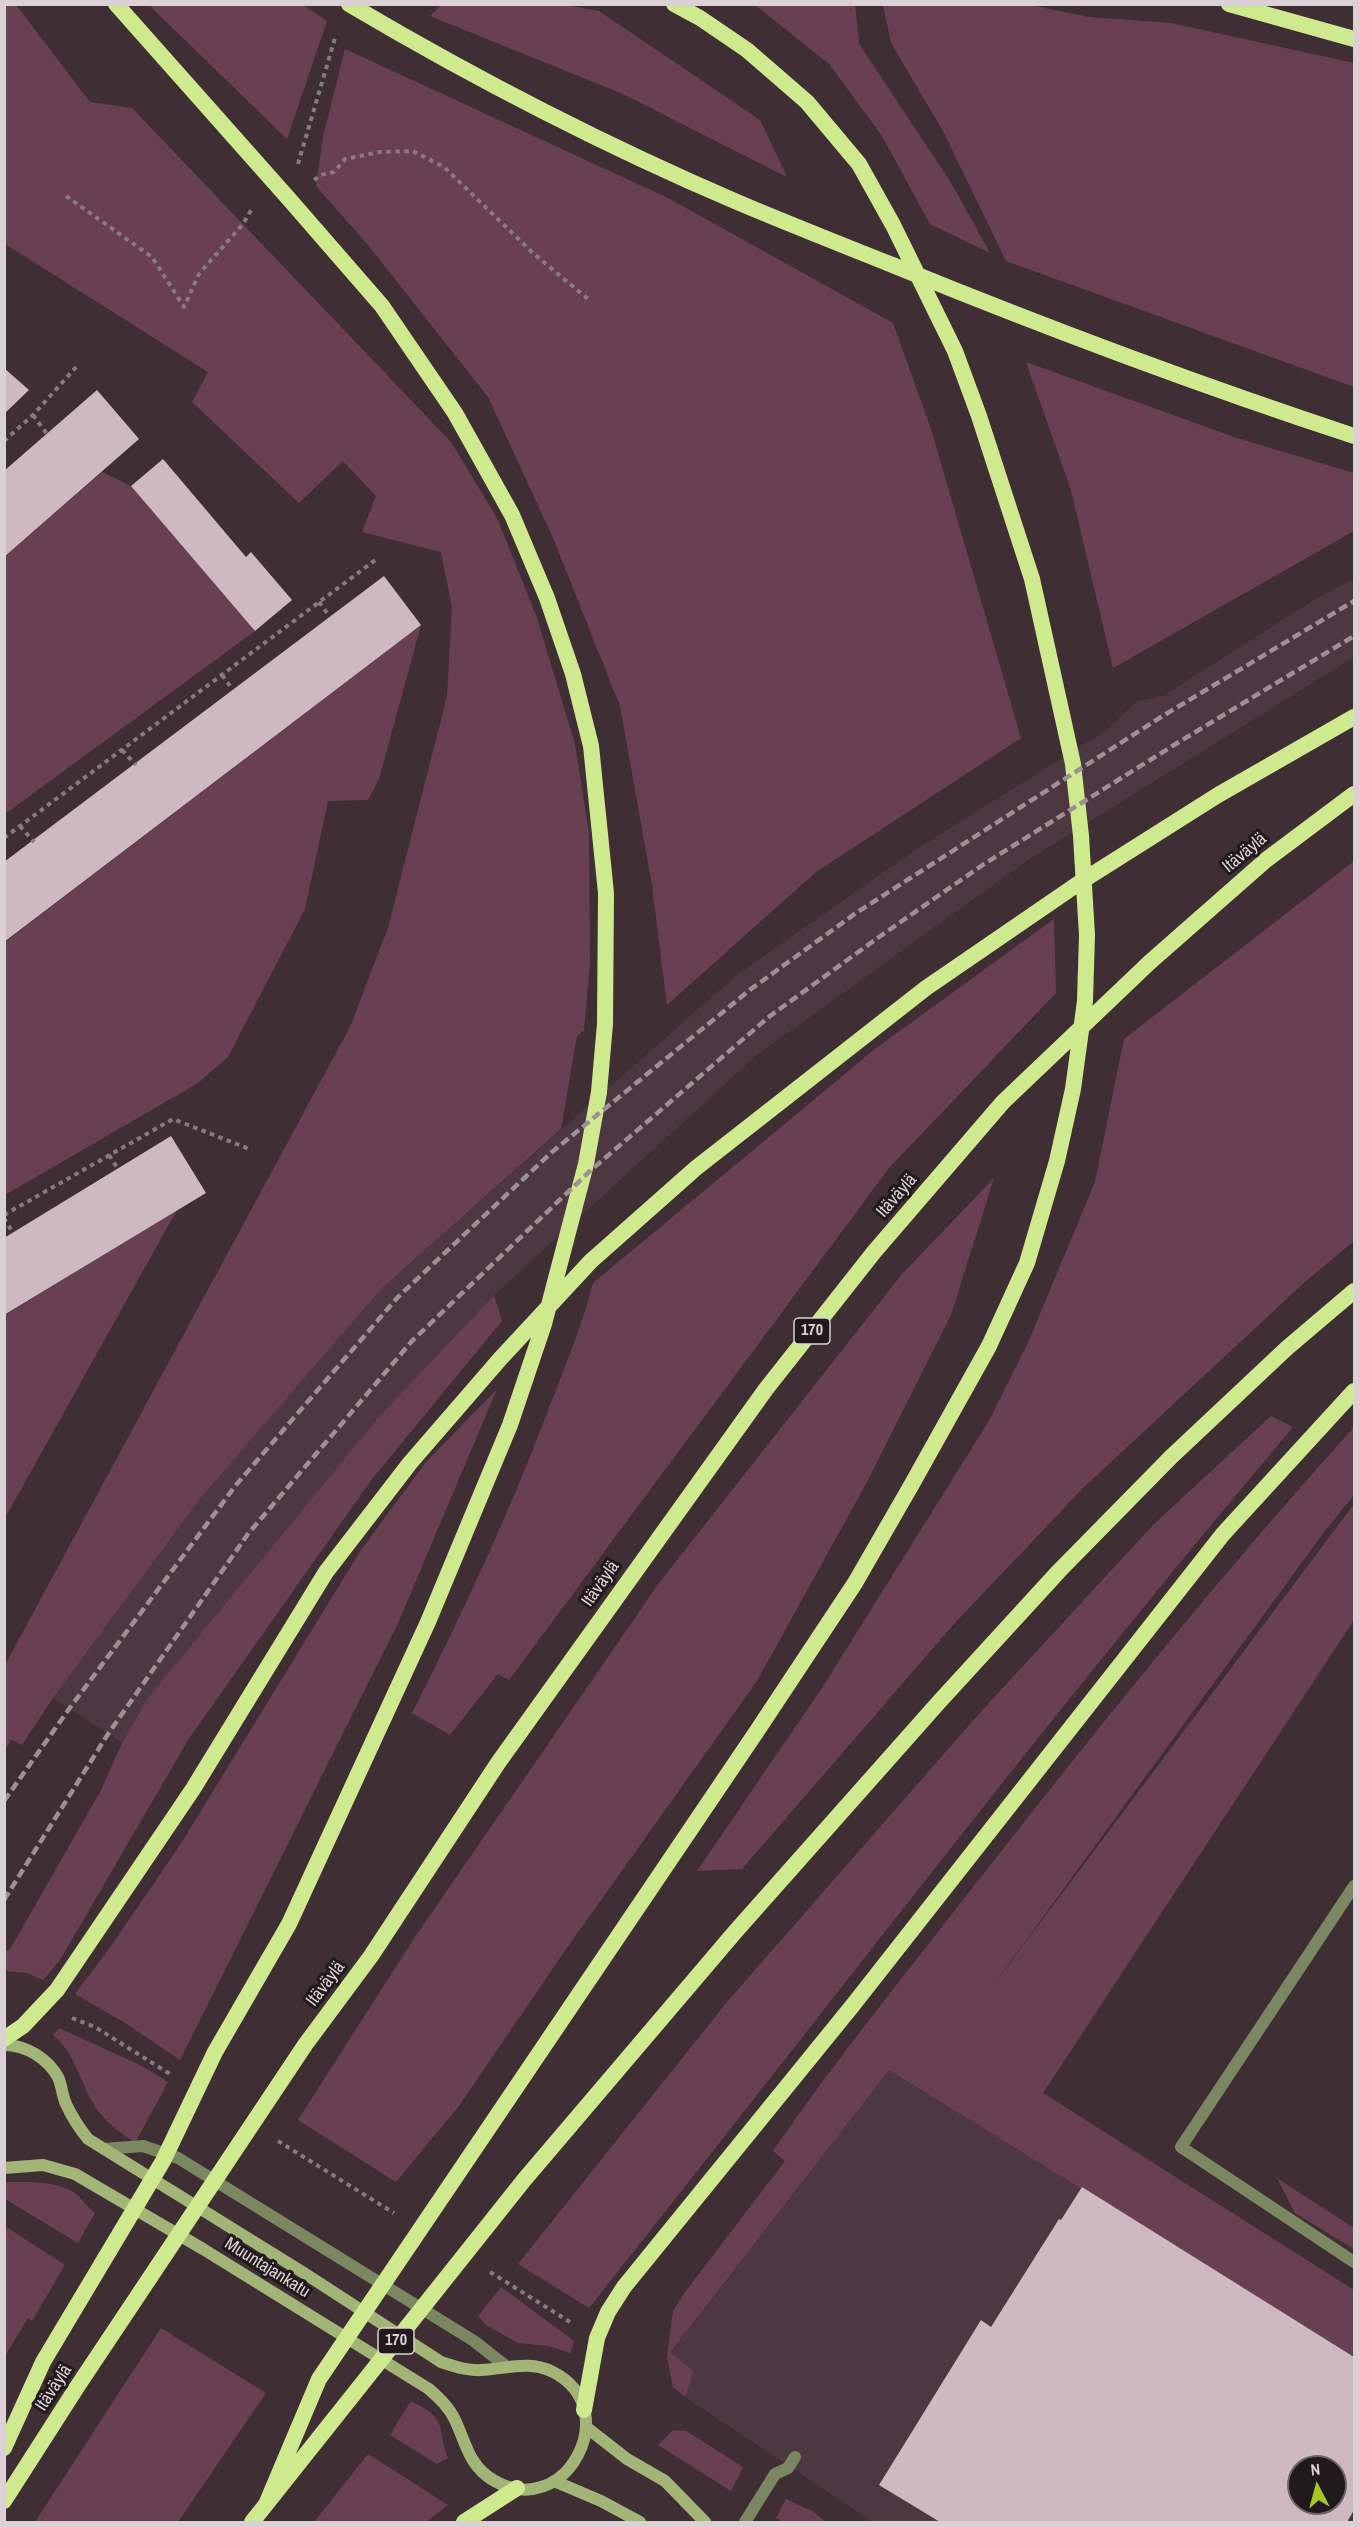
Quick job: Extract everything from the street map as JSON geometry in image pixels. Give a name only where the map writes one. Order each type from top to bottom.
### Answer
[{"type":"highway","points":[[4,2448],[43,2362],[163,2161],[215,2052],[289,1924],[428,1622],[510,1425],[544,1324],[586,1164],[598,1092],[605,1024],[606,893],[591,746],[569,663],[547,598],[517,526],[455,413],[382,306],[116,4]]},
{"type":"highway","points":[[349,4],[428,51],[563,121],[735,201],[1084,342],[1250,402],[1354,436]]},
{"type":"highway","points":[[267,2502],[318,2379],[855,1582],[989,1346],[1027,1263],[1057,1161],[1073,1089],[1085,1001],[1087,935],[1081,836],[1073,764],[1032,579],[979,416],[955,351],[893,225],[859,164],[807,102],[747,50],[700,18],[674,4]]},
{"type":"highway","points":[[1229,4],[1354,39]]},
{"type":"highway","points":[[4,2040],[30,2020],[63,1981],[193,1789],[326,1572],[410,1462],[500,1359],[591,1261],[696,1168],[926,988],[1082,880],[1208,801],[1354,717]]},
{"type":"highway","name":"Itäväylä","points":[[4,2501],[79,2384],[305,2045],[371,1956],[498,1763],[766,1389],[874,1252],[1003,1102],[1141,970],[1266,860],[1354,794]]},
{"type":"highway","name":"170","points":[[252,2523],[524,2180],[735,1932],[1059,1571],[1171,1457],[1237,1394],[1287,1347],[1354,1291]]},
{"type":"highway","points":[[585,2419],[597,2338],[608,2312],[624,2287],[853,2005],[1223,1534],[1354,1391]]},
{"type":"highway","points":[[464,2523],[517,2488]]},
{"type":"main road","name":"Muuntajankatu","points":[[4,2045],[21,2047],[42,2059],[58,2077],[64,2101],[77,2126],[88,2139],[304,2273],[441,2362],[466,2369],[531,2366],[554,2373],[573,2388],[585,2419]]},
{"type":"main road","name":"Muuntajankatu","points":[[4,2168],[43,2165],[75,2174],[203,2249],[429,2389],[445,2403],[455,2419],[469,2455],[484,2474],[494,2481],[517,2488]]},
{"type":"main road","points":[[517,2488],[529,2489],[563,2476],[578,2457],[585,2419]]},
{"type":"main road","points":[[585,2419],[627,2459],[665,2481],[705,2523]]},
{"type":"main road","points":[[554,2481],[601,2501],[639,2523]]},
{"type":"lane","points":[[1354,1886],[1181,2147],[1354,2262]]},
{"type":"lane","points":[[104,2149],[143,2146],[178,2158],[474,2341],[507,2367]]},
{"type":"lane","points":[[745,2523],[775,2474],[788,2468],[795,2457]]},
{"type":"path","points":[[290,199],[335,38]]},
{"type":"path","points":[[66,196],[152,257],[184,306],[199,274],[243,224],[253,207],[290,199],[321,175],[334,172],[345,159],[380,152],[413,151],[444,167],[534,254],[588,299]]},
{"type":"path","points":[[4,441],[33,415],[78,365]]},
{"type":"path","points":[[33,415],[47,434]]},
{"type":"path","points":[[4,838],[378,558]]},
{"type":"path","points":[[319,602],[330,616]]},
{"type":"path","points":[[222,675],[233,690]]},
{"type":"path","points":[[122,750],[136,765]]},
{"type":"path","points":[[20,826],[34,842]]},
{"type":"path","points":[[13,1233],[4,1217],[173,1119],[252,1150]]},
{"type":"path","points":[[109,1155],[118,1169]]},
{"type":"path","points":[[65,2014],[95,2027],[175,2077]]},
{"type":"path","points":[[275,2139],[396,2213]]},
{"type":"path","points":[[486,2269],[576,2325]]},
{"type":"shaded area","points":[[560,4],[599,11],[760,120],[787,177],[623,94],[430,16],[441,5]]},
{"type":"shaded area","points":[[4,5],[16,5],[90,102],[132,108],[451,442],[497,518],[537,618],[575,744],[589,833],[590,962],[584,1030],[577,1036],[561,1129],[382,1288],[199,1500],[53,1698],[22,1745],[11,1739],[5,1751],[5,1665],[350,1027],[388,928],[447,696],[452,607],[441,552],[362,532],[376,496],[343,461],[299,503],[192,402],[208,372],[5,244]]},
{"type":"shaded area","points":[[149,5],[303,5],[327,21],[287,139]]},
{"type":"shaded area","points":[[755,5],[855,5],[859,44],[950,181],[990,253],[930,224],[882,136],[830,65]]},
{"type":"shaded area","points":[[883,5],[1030,5],[1089,17],[1171,23],[1354,63],[1354,387],[1006,261],[943,131],[891,43]]},
{"type":"shaded area","points":[[345,49],[668,198],[893,323],[931,429],[1021,738],[816,872],[667,1005],[652,885],[620,706],[553,538],[488,397],[368,245],[316,186],[323,137]]},
{"type":"shaded area","points":[[1026,362],[1234,437],[1354,473],[1354,531],[1113,668],[1071,490]]},
{"type":"shaded area","points":[[102,472],[131,486],[255,631],[5,814],[4,557]]},
{"type":"shaded area","points":[[1354,579],[1354,657],[1031,858],[758,1054],[494,1295],[377,1419],[147,1699],[122,1743],[53,1698],[199,1500],[382,1288],[738,974],[918,848],[1104,732],[1137,701],[1163,696],[1317,598]]},
{"type":"shaded area","points":[[421,625],[379,779],[368,800],[328,801],[305,909],[228,1057],[198,1083],[5,1195],[5,942]]},
{"type":"shaded area","points":[[1354,861],[1354,1241],[1306,1281],[1083,1488],[953,1625],[742,1869],[697,1871],[824,1685],[990,1419],[1027,1345],[1095,1182],[1124,1039]]},
{"type":"shaded area","points":[[1054,919],[1056,993],[889,1168],[509,1680],[498,1674],[450,1735],[412,1713],[469,1597],[521,1480],[574,1342],[593,1283],[875,1049]]},
{"type":"shaded area","points":[[994,1178],[951,1315],[867,1482],[757,1681],[564,1952],[459,2106],[396,2182],[298,2120],[413,1940],[659,1583],[902,1274]]},
{"type":"shaded area","points":[[177,1210],[5,1518],[5,1315]]},
{"type":"shaded area","points":[[494,1295],[502,1321],[372,1479],[188,1740],[60,1960],[43,1980],[27,1973],[5,1971],[5,1949],[9,1951],[101,1790],[122,1743],[147,1699],[377,1419]]},
{"type":"shaded area","points":[[497,1389],[399,1621],[180,2060],[127,2024],[75,1994],[109,1949],[180,1845],[361,1550],[426,1462]]},
{"type":"shaded area","points":[[1271,1416],[1293,1427],[1025,1754],[589,2308],[518,2264],[727,2002],[977,1716],[1153,1525]]},
{"type":"shaded area","points":[[1354,1427],[1354,1495],[1324,1532],[989,1991],[1354,1504],[1354,1620],[1043,2093],[1354,2290],[1354,2357],[889,2070],[670,2353],[694,2371],[685,2397],[673,2387],[667,2357],[673,2311],[785,2161],[773,2151],[821,2084],[1063,1772],[1206,1597]]},
{"type":"shaded area","points":[[59,2028],[142,2066],[168,2082],[135,2143],[109,2123],[93,2104],[66,2048],[53,2035]]},
{"type":"shaded area","points":[[889,2070],[1354,2357],[1354,2522],[873,2522],[685,2397],[694,2371],[670,2354]]},
{"type":"shaded area","points":[[1277,2178],[1354,2228],[1354,2249],[1295,2213]]},
{"type":"shaded area","points":[[5,2182],[59,2186],[75,2193],[95,2213],[78,2243],[5,2199]]},
{"type":"shaded area","points":[[5,2226],[65,2265],[32,2321],[28,2318],[5,2356]]},
{"type":"shaded area","points":[[501,2287],[574,2341],[570,2353],[549,2346],[518,2343],[486,2325],[478,2316]]},
{"type":"shaded area","points":[[161,2328],[266,2393],[178,2522],[35,2522]]},
{"type":"shaded area","points":[[412,2402],[432,2413],[439,2424],[448,2458],[437,2464],[390,2435]]},
{"type":"shaded area","points":[[673,2430],[686,2431],[743,2467],[731,2491],[658,2445]]},
{"type":"shaded area","points":[[368,2454],[448,2505],[426,2522],[314,2522]]},
{"type":"shaded area","points":[[786,2499],[814,2512],[826,2522],[783,2522],[776,2518]]},
{"type":"building","points":[[4,368],[29,390],[4,414]]},
{"type":"building","points":[[97,390],[139,439],[4,557],[4,471]]},
{"type":"building","points":[[163,459],[246,557],[251,552],[292,600],[255,631],[131,486]]},
{"type":"building","points":[[384,576],[421,625],[4,942],[4,862]]},
{"type":"building","points":[[171,1136],[206,1193],[4,1315],[4,1238]]},
{"type":"building","points":[[1082,2187],[1354,2357],[1354,2510],[1347,2522],[940,2522],[879,2485],[981,2320],[991,2327],[1059,2219],[1061,2220]]},
{"type":"railway","points":[[4,1801],[69,1709],[236,1485],[397,1298],[552,1152],[751,989],[856,913],[1161,717],[1354,601]]},
{"type":"railway","points":[[4,1900],[108,1734],[248,1534],[412,1341],[590,1171],[770,1016],[879,937],[984,864],[1354,636]]}]
